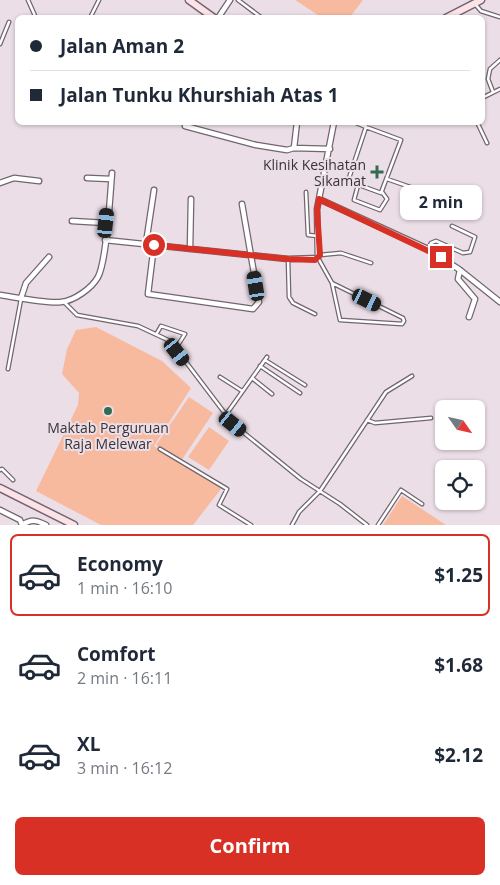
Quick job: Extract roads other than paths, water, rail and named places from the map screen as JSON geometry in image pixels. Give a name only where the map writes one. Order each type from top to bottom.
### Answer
[{"type":"main road","points":[[189,0],[208,15]]},
{"type":"main road","points":[[451,15],[481,0]]},
{"type":"main road","points":[[0,488],[74,525]]},
{"type":"street","points":[[220,15],[229,0]]},
{"type":"street","points":[[294,148],[297,125]]},
{"type":"street","points":[[105,240],[288,259],[319,257],[317,210],[334,125]]},
{"type":"street","points":[[184,126],[256,145],[287,150],[294,148],[330,149]]},
{"type":"street","points":[[0,295],[64,301],[76,297],[95,282],[99,275],[105,240],[112,173]]},
{"type":"street","points":[[0,183],[14,178],[39,181]]},
{"type":"street","points":[[87,178],[111,179]]},
{"type":"street","points":[[146,243],[154,190]]},
{"type":"street","points":[[190,249],[192,199]]},
{"type":"street","points":[[319,199],[428,249],[460,270],[500,302]]},
{"type":"street","points":[[154,245],[148,294],[253,309],[258,302],[242,204]]},
{"type":"street","points":[[72,221],[106,223]]},
{"type":"street","points":[[21,298],[26,283],[49,257]]},
{"type":"street","points":[[460,270],[458,280],[475,299],[469,316]]},
{"type":"street","points":[[0,510],[20,520],[22,525],[28,521],[37,520],[46,525]]},
{"type":"lane","points":[[28,0],[35,15]]},
{"type":"lane","points":[[91,15],[98,0]]},
{"type":"lane","points":[[238,0],[258,15]]},
{"type":"lane","points":[[475,2],[481,11],[500,17]]},
{"type":"lane","points":[[0,44],[9,22]]},
{"type":"lane","points":[[493,92],[488,79],[490,68],[500,60]]},
{"type":"lane","points":[[485,96],[500,89]]},
{"type":"lane","points":[[361,125],[401,140],[382,192]]},
{"type":"lane","points":[[478,125],[487,144]]},
{"type":"lane","points":[[366,127],[348,181],[378,193],[382,192]]},
{"type":"lane","points":[[387,179],[413,188]]},
{"type":"lane","points":[[358,185],[354,200],[380,210],[387,198],[382,192]]},
{"type":"lane","points":[[306,192],[308,234],[311,237],[319,236]]},
{"type":"lane","points":[[428,249],[431,243],[436,240],[463,253],[470,252],[475,237],[452,226]]},
{"type":"lane","points":[[332,283],[402,318],[404,321],[402,324],[343,321],[339,317],[332,283],[319,257],[341,253],[372,264]]},
{"type":"lane","points":[[288,259],[289,297],[293,303],[315,314]]},
{"type":"lane","points":[[8,369],[21,298]]},
{"type":"lane","points":[[64,301],[77,315],[122,322],[157,333],[170,341],[225,416],[275,458],[366,525]]},
{"type":"lane","points":[[157,333],[161,326],[185,334],[176,348]]},
{"type":"lane","points":[[225,416],[266,358],[305,385]]},
{"type":"lane","points":[[260,366],[300,393]]},
{"type":"lane","points":[[292,525],[299,512],[320,491],[386,392],[412,376]]},
{"type":"lane","points":[[220,377],[242,391]]},
{"type":"lane","points":[[252,378],[272,394]]},
{"type":"lane","points":[[367,420],[375,423],[432,418]]},
{"type":"lane","points":[[160,449],[227,488],[219,505],[251,525]]},
{"type":"lane","points":[[0,470],[2,469],[13,480]]},
{"type":"lane","points":[[378,525],[401,490],[422,504]]},
{"type":"place","name":"Klinik Kesihatan Sikamat","points":[[377,172]]},
{"type":"place","name":"Maktab Perguruan Raja Melewar","points":[[108,411]]}]
